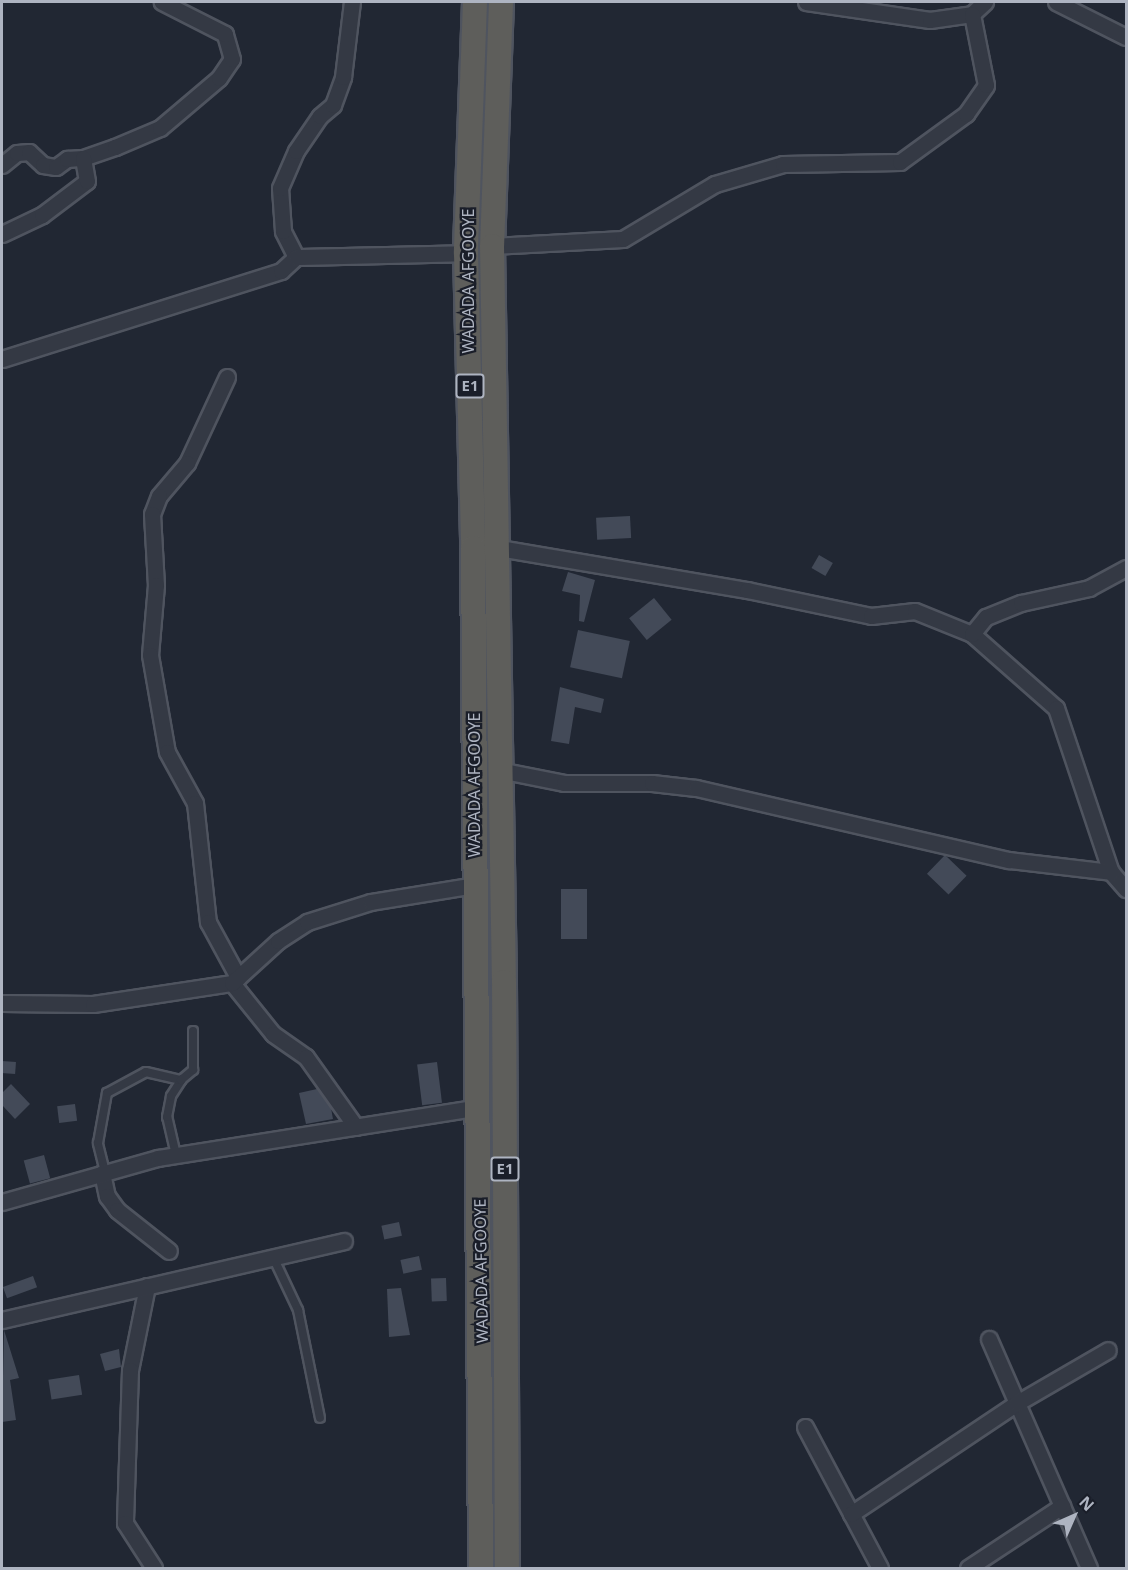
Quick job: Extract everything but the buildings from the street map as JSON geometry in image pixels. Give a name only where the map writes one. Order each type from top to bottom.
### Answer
[{"type":"highway","name":"WADADA AFGOOYE","points":[[475,2],[466,253],[479,1107],[481,1569]]},
{"type":"highway","name":"WADADA AFGOOYE","points":[[501,2],[492,246],[499,548],[498,770],[504,993],[507,1569]]},
{"type":"street","points":[[2,165],[17,153],[29,152],[43,165],[56,167],[67,159],[83,158],[160,128],[198,99],[232,59],[225,34],[162,2]]},
{"type":"street","points":[[296,257],[283,231],[280,188],[296,151],[320,116],[333,105],[343,77],[352,2]]},
{"type":"street","points":[[806,2],[930,20],[972,14],[985,2]]},
{"type":"street","points":[[1056,2],[1126,37]]},
{"type":"street","points":[[492,246],[623,239],[715,184],[783,164],[900,162],[966,114],[986,85],[972,14]]},
{"type":"street","points":[[2,234],[42,215],[87,181],[83,158]]},
{"type":"street","points":[[2,359],[281,271],[296,257],[466,253]]},
{"type":"street","points":[[227,377],[187,463],[159,496],[152,514],[156,585],[150,655],[167,752],[195,802],[208,922],[235,980],[273,1034],[306,1057],[356,1127]]},
{"type":"street","points":[[499,548],[747,590],[871,616],[915,611],[972,634],[1056,708],[1111,872],[1126,889]]},
{"type":"street","points":[[972,634],[986,617],[1021,603],[1089,588],[1126,568]]},
{"type":"street","points":[[498,770],[564,783],[652,783],[696,788],[1009,860],[1111,872]]},
{"type":"street","points":[[2,1003],[93,1004],[235,980],[278,941],[307,922],[371,902],[475,885]]},
{"type":"street","points":[[2,1202],[176,1155],[479,1107]]},
{"type":"street","points":[[104,1173],[107,1196],[117,1210],[169,1251]]},
{"type":"street","points":[[2,1320],[344,1241]]},
{"type":"street","points":[[147,1286],[130,1370],[125,1523],[154,1569]]},
{"type":"street","points":[[989,1339],[1089,1569]]},
{"type":"street","points":[[851,1514],[1017,1403],[1108,1350]]},
{"type":"street","points":[[805,1427],[880,1569]]},
{"type":"street","points":[[968,1569],[1062,1506]]},
{"type":"lane","points":[[176,1155],[167,1117],[171,1096],[182,1078],[193,1070],[193,1031]]},
{"type":"lane","points":[[104,1173],[98,1143],[107,1093],[146,1072],[182,1078]]},
{"type":"lane","points":[[273,1257],[298,1310],[320,1418]]}]
